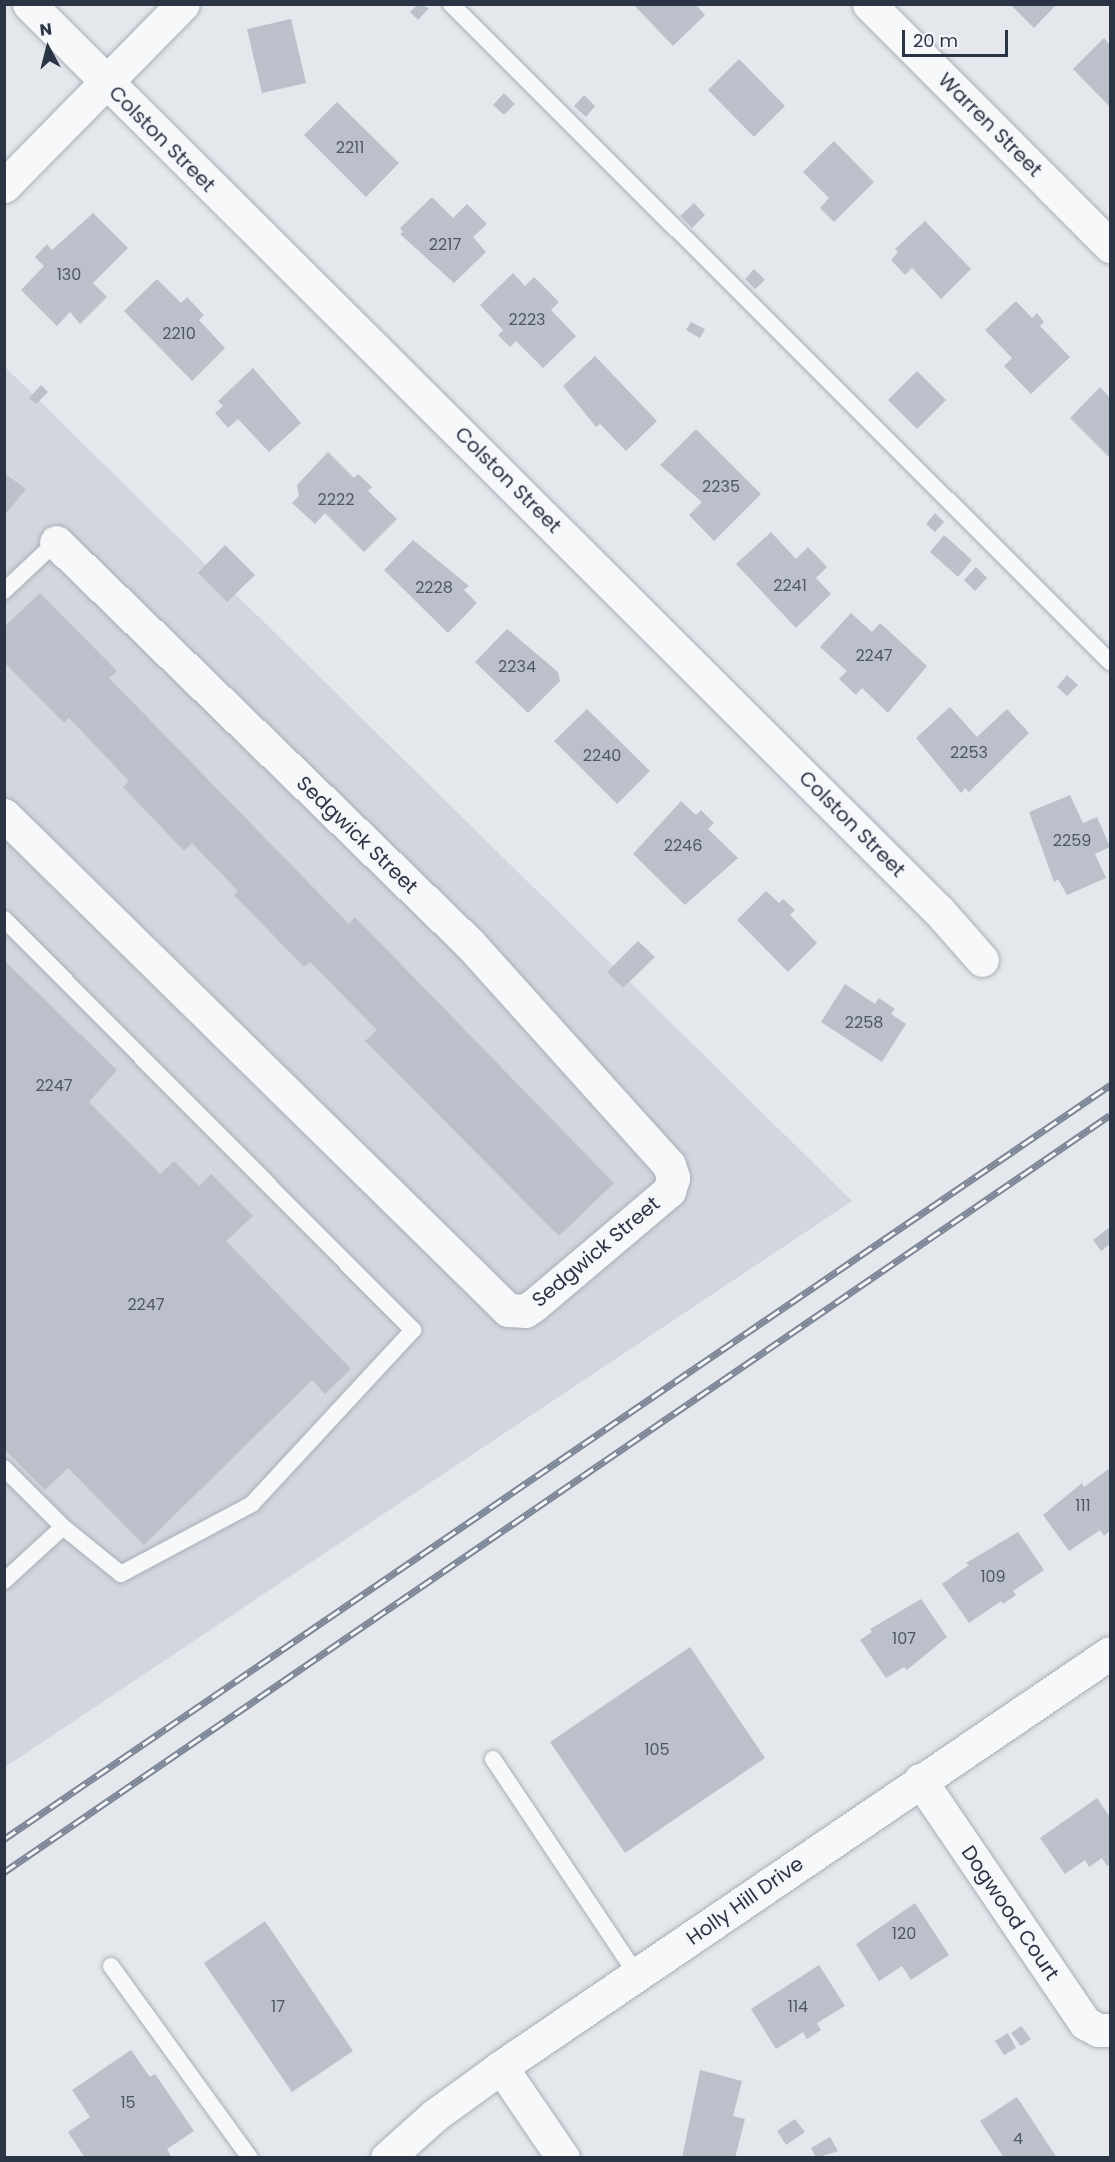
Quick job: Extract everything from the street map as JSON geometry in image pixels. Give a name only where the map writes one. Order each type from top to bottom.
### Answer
[{"type":"street","name":"Colston Street","points":[[29,4],[922,894],[982,960]]},
{"type":"street","points":[[4,186],[108,83],[183,4]]},
{"type":"street","name":"Warren Street","points":[[869,4],[1110,246]]},
{"type":"street","name":"Sedgwick Street","points":[[4,815],[508,1310],[525,1311],[534,1305],[669,1191],[673,1178],[669,1165],[468,942],[56,542]]},
{"type":"street","name":"Holly Hill Drive","points":[[387,2157],[435,2115],[501,2067],[1110,1653]]},
{"type":"street","name":"Dogwood Court","points":[[920,1780],[1085,2023],[1098,2030],[1110,2030]]},
{"type":"street","points":[[501,2067],[563,2157]]},
{"type":"lane","points":[[451,4],[1110,663]]},
{"type":"lane","points":[[4,591],[56,542]]},
{"type":"lane","points":[[4,920],[413,1330],[252,1504],[121,1574],[63,1527],[4,1468]]},
{"type":"lane","points":[[4,1581],[63,1527]]},
{"type":"lane","points":[[493,1759],[637,1975]]},
{"type":"lane","points":[[111,1966],[250,2157]]},
{"type":"shaded area","points":[[4,366],[852,1201],[5,1767],[4,1767]]},
{"type":"building","points":[[418,4],[429,8],[418,20],[410,12]]},
{"type":"building","points":[[633,4],[695,4],[705,15],[673,46]]},
{"type":"building","points":[[1010,4],[1057,4],[1034,28]]},
{"type":"building","points":[[291,19],[306,83],[262,93],[247,29]]},
{"type":"building","points":[[1104,38],[1110,45],[1110,107],[1073,69]]},
{"type":"building","points":[[739,59],[785,106],[754,137],[708,90]]},
{"type":"building","points":[[504,93],[515,104],[504,115],[493,105]]},
{"type":"building","points":[[584,95],[595,106],[586,117],[574,106]]},
{"type":"building","points":[[337,102],[399,163],[366,197],[304,135]]},
{"type":"building","points":[[834,141],[874,182],[834,222],[820,208],[829,198],[803,172]]},
{"type":"building","points":[[432,197],[453,218],[467,204],[487,224],[473,237],[486,252],[454,283],[400,234],[403,232],[400,228]]},
{"type":"building","points":[[694,203],[705,215],[692,228],[680,216]]},
{"type":"building","points":[[93,213],[128,248],[93,283],[107,297],[80,324],[70,312],[57,326],[21,290],[44,266],[35,257],[47,244],[52,250]]},
{"type":"building","points":[[925,221],[971,269],[941,299],[912,268],[905,275],[891,260],[898,252],[895,249]]},
{"type":"building","points":[[754,269],[765,280],[755,289],[745,279]]},
{"type":"building","points":[[513,273],[525,286],[534,277],[559,302],[551,310],[576,336],[543,368],[516,341],[510,347],[498,335],[503,330],[480,305]]},
{"type":"building","points":[[157,279],[181,303],[187,297],[204,315],[199,320],[225,348],[192,381],[124,311]]},
{"type":"building","points":[[1016,301],[1032,318],[1037,313],[1044,322],[1040,326],[1070,357],[1031,394],[1004,366],[1012,358],[985,330]]},
{"type":"building","points":[[691,322],[705,329],[700,338],[686,330]]},
{"type":"building","points":[[595,356],[657,421],[626,451],[600,424],[596,427],[563,386]]},
{"type":"building","points":[[253,368],[301,423],[269,452],[238,419],[228,428],[215,413],[223,406],[218,401]]},
{"type":"building","points":[[917,371],[946,400],[917,429],[888,400]]},
{"type":"building","points":[[41,385],[48,392],[36,404],[29,398]]},
{"type":"building","points":[[1100,387],[1110,398],[1110,458],[1070,418]]},
{"type":"building","points":[[696,429],[761,494],[714,541],[689,515],[702,502],[660,465]]},
{"type":"building","points":[[328,452],[354,478],[358,474],[372,487],[368,491],[397,519],[364,552],[325,513],[315,524],[292,503],[299,496],[297,485]]},
{"type":"building","points":[[4,473],[26,489],[4,516]]},
{"type":"building","points":[[935,513],[944,522],[935,532],[926,524]]},
{"type":"building","points":[[771,532],[796,559],[808,547],[827,567],[816,578],[831,594],[796,628],[736,564]]},
{"type":"building","points":[[944,535],[972,560],[958,577],[930,552]]},
{"type":"building","points":[[413,540],[469,586],[464,590],[477,603],[448,633],[384,570]]},
{"type":"building","points":[[225,545],[255,575],[227,602],[198,573]]},
{"type":"building","points":[[976,567],[987,578],[975,591],[964,580]]},
{"type":"building","points":[[40,593],[117,671],[109,678],[349,924],[355,917],[614,1183],[559,1236],[365,1041],[377,1030],[310,962],[304,967],[234,895],[238,891],[192,843],[184,851],[123,787],[129,781],[69,718],[64,723],[4,662],[4,627]]},
{"type":"building","points":[[851,613],[872,632],[880,623],[927,666],[888,713],[862,688],[856,695],[839,679],[847,671],[820,647]]},
{"type":"building","points":[[507,629],[558,672],[560,681],[528,713],[475,662]]},
{"type":"building","points":[[1067,675],[1078,685],[1067,696],[1057,687]]},
{"type":"building","points":[[950,707],[977,737],[1007,709],[1029,733],[969,792],[965,788],[961,793],[916,738]]},
{"type":"building","points":[[587,709],[650,771],[617,804],[554,741]]},
{"type":"building","points":[[1070,795],[1083,823],[1097,817],[1110,847],[1095,854],[1106,878],[1067,895],[1058,879],[1054,882],[1029,812]]},
{"type":"building","points":[[681,801],[696,815],[701,810],[714,823],[708,829],[738,858],[685,905],[633,854]]},
{"type":"building","points":[[766,891],[779,903],[783,899],[795,910],[790,915],[817,943],[788,972],[737,920]]},
{"type":"building","points":[[638,941],[655,957],[623,988],[607,972]]},
{"type":"building","points":[[4,960],[117,1070],[89,1102],[160,1174],[174,1161],[199,1186],[211,1174],[253,1216],[226,1241],[351,1369],[325,1394],[312,1380],[144,1545],[68,1468],[45,1490],[4,1449]]},
{"type":"building","points":[[845,984],[875,1004],[879,998],[895,1009],[891,1014],[906,1024],[882,1062],[821,1022]]},
{"type":"building","points":[[1110,1227],[1110,1244],[1101,1251],[1093,1240]]},
{"type":"building","points":[[1110,1468],[1110,1531],[1104,1536],[1100,1530],[1069,1551],[1043,1515],[1082,1483],[1084,1487]]},
{"type":"building","points":[[1018,1532],[1044,1570],[1013,1591],[1016,1595],[1003,1604],[1001,1601],[969,1623],[942,1584],[969,1565],[966,1563]]},
{"type":"building","points":[[921,1599],[947,1637],[907,1670],[904,1667],[886,1678],[860,1640],[872,1632],[870,1629]]},
{"type":"building","points":[[690,1647],[765,1758],[625,1853],[550,1742]]},
{"type":"building","points":[[1097,1798],[1110,1817],[1110,1864],[1107,1866],[1102,1858],[1089,1867],[1085,1860],[1065,1874],[1040,1838]]},
{"type":"building","points":[[915,1903],[949,1955],[911,1980],[902,1966],[879,1981],[856,1944]]},
{"type":"building","points":[[265,1921],[353,2051],[292,2092],[204,1963]]},
{"type":"building","points":[[819,1965],[845,2006],[817,2023],[821,2030],[807,2039],[803,2032],[776,2049],[751,2009]]},
{"type":"building","points":[[1021,2026],[1031,2039],[1021,2046],[1011,2033]]},
{"type":"building","points":[[1008,2033],[1016,2048],[1004,2055],[995,2041]]},
{"type":"building","points":[[131,2050],[150,2077],[155,2074],[194,2131],[167,2149],[172,2158],[85,2158],[68,2132],[90,2117],[72,2090]]},
{"type":"building","points":[[700,2070],[742,2081],[733,2116],[745,2119],[735,2158],[682,2158]]},
{"type":"building","points":[[1017,2097],[1057,2158],[1004,2158],[980,2121]]},
{"type":"building","points":[[795,2119],[805,2132],[786,2145],[777,2131]]},
{"type":"building","points":[[830,2137],[838,2151],[816,2158],[811,2148]]},
{"type":"railway","points":[[4,1839],[1110,1085]]},
{"type":"railway","points":[[4,1872],[1110,1115]]}]
